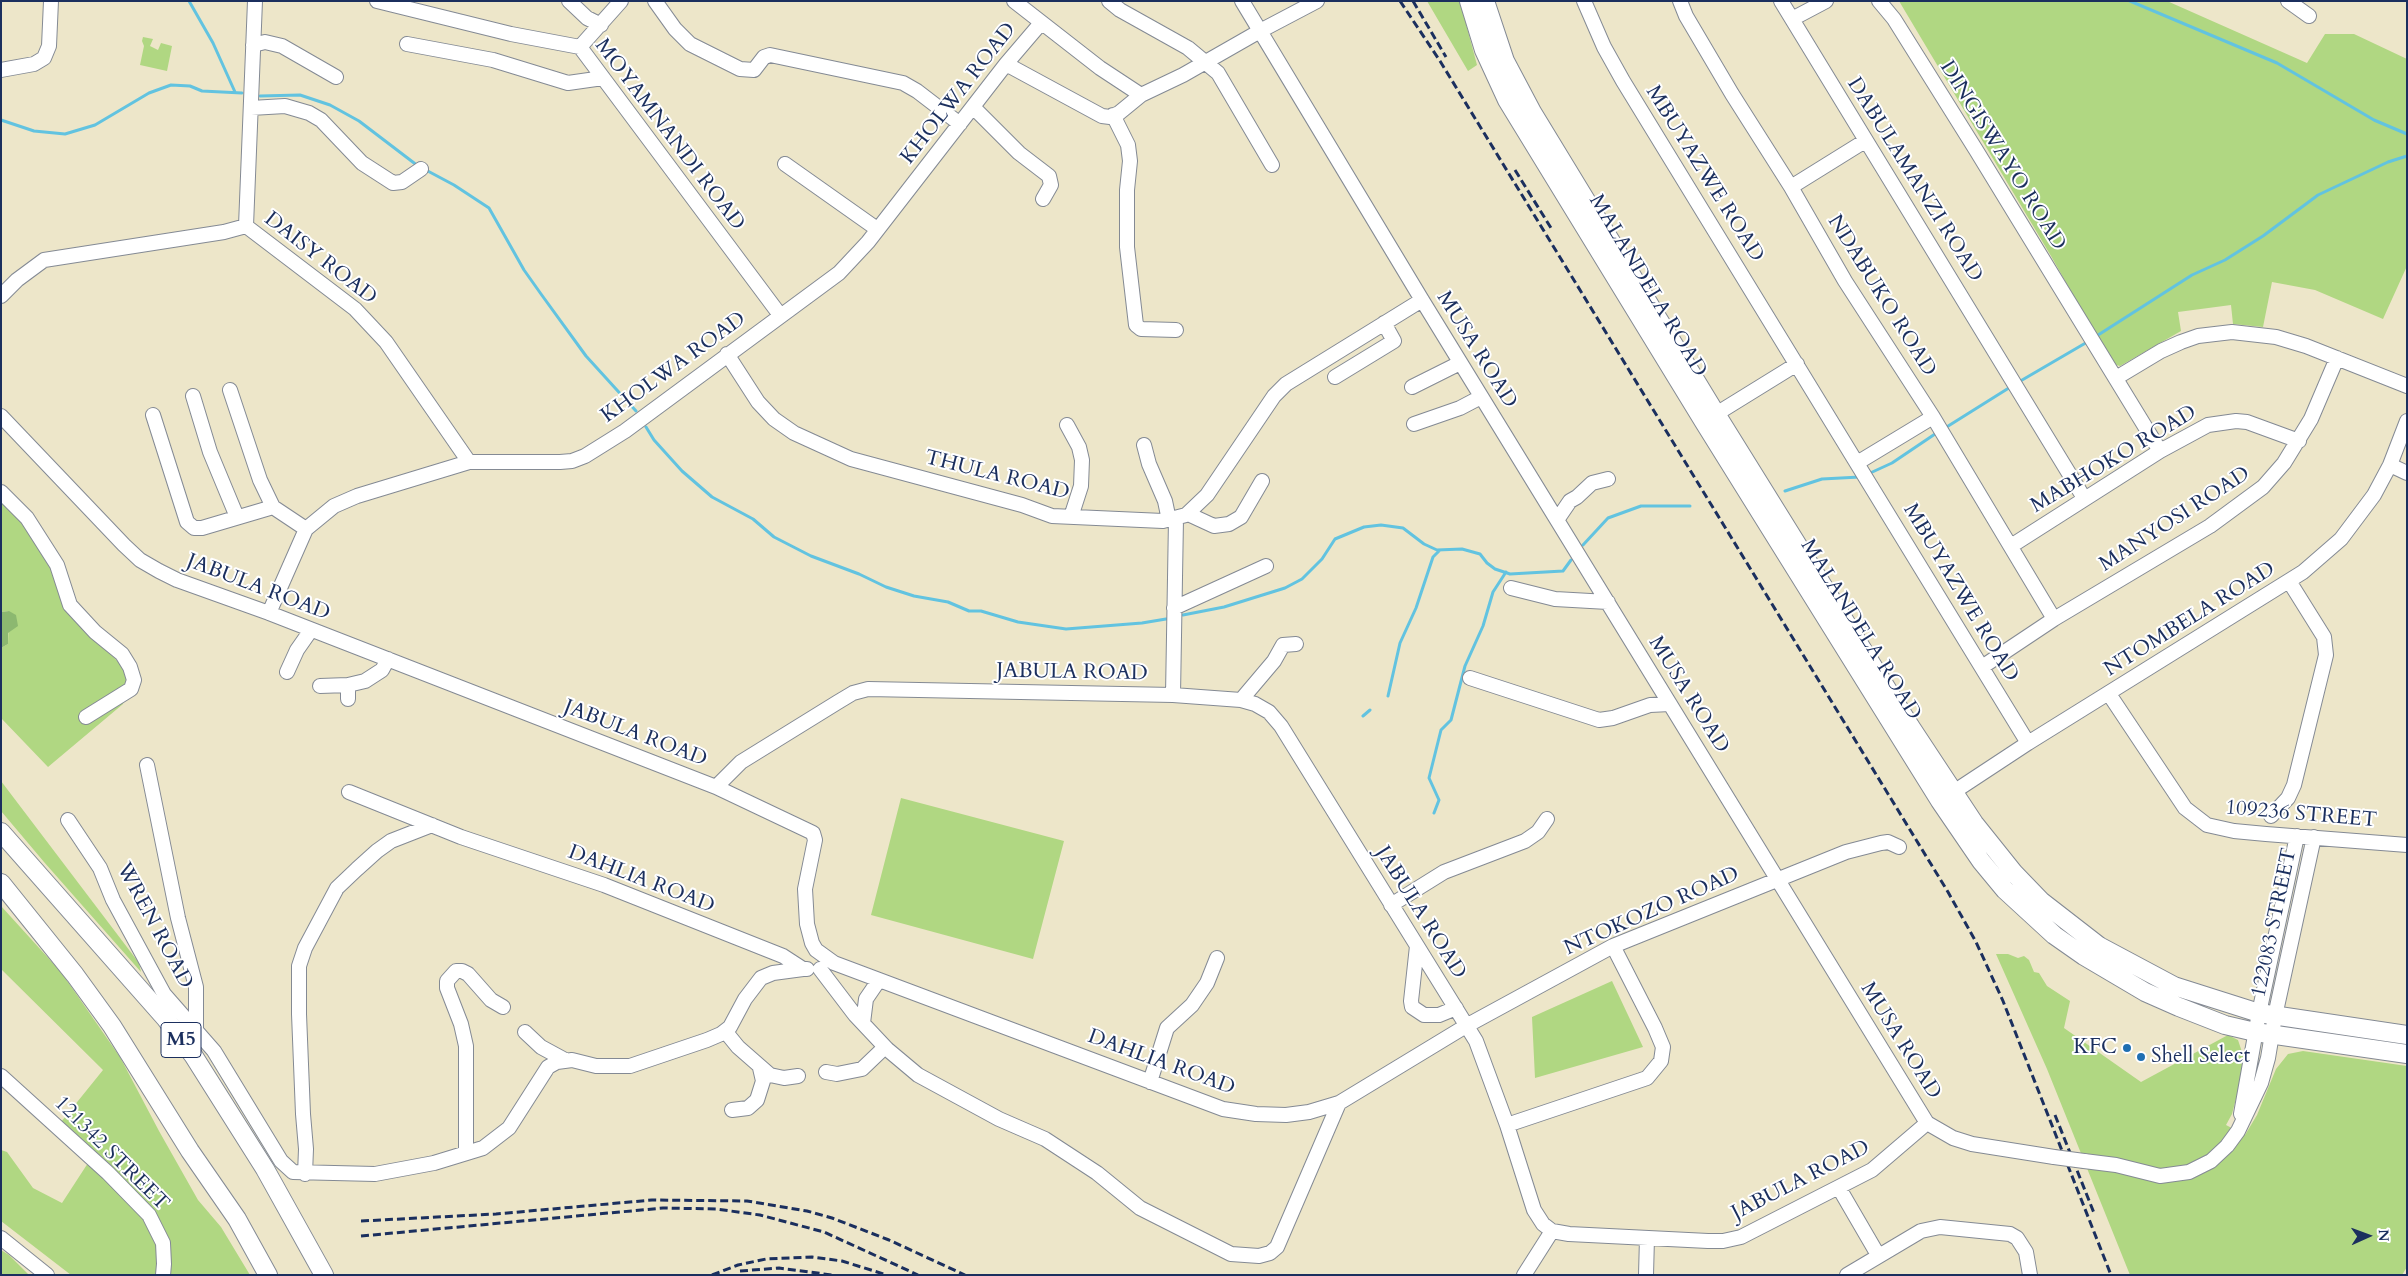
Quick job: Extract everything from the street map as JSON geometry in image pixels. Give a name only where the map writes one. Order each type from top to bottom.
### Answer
[{"type":"main road","name":"MALANDELA ROAD","points":[[1469,1],[1484,50],[1507,100],[1710,418],[1946,797],[1981,861],[2005,890],[2054,935],[2084,956],[2145,992],[2204,1017],[2264,1034],[2407,1054]]},
{"type":"main road","name":"MALANDELA ROAD","points":[[1485,1],[1498,44],[1521,94],[1710,418]]},
{"type":"main road","name":"MALANDELA ROAD","points":[[1946,797],[2040,902],[2074,928],[2127,962],[2174,986],[2267,1015],[2407,1035]]},
{"type":"main road","name":"M5","points":[[1,832],[177,1033],[264,1169],[324,1275]]},
{"type":"main road","name":"M5","points":[[1,883],[76,975],[112,1026],[190,1151],[237,1219],[268,1275]]},
{"type":"street","points":[[1,70],[34,64],[44,58],[49,46],[50,1]]},
{"type":"street","points":[[246,226],[255,1]]},
{"type":"street","name":"MOYAMNANDI ROAD","points":[[377,1],[512,34],[580,47],[780,315]]},
{"type":"street","points":[[569,1],[587,18],[601,24]]},
{"type":"street","points":[[580,47],[621,1]]},
{"type":"street","points":[[655,1],[675,29],[690,44],[740,69],[754,70],[764,57],[770,55],[903,83],[917,91],[960,124]]},
{"type":"street","points":[[1014,1],[1100,68],[1141,95]]},
{"type":"street","points":[[1109,1],[1120,10],[1188,48],[1206,61],[1218,73],[1272,165]]},
{"type":"street","name":"MUSA ROAD","points":[[1242,1],[1460,363],[1927,1123],[1946,1135],[1972,1144],[2116,1165],[2160,1176],[2189,1172],[2211,1162],[2238,1131],[2261,1083],[2267,1015]]},
{"type":"street","points":[[1006,64],[1092,113],[1102,116],[1119,114],[1141,95],[1182,75],[1317,1]]},
{"type":"street","name":"MBUYAZWE ROAD","points":[[1584,1],[1604,47],[1623,81],[2028,743]]},
{"type":"street","name":"NDABUKO ROAD","points":[[1680,1],[1686,16],[1732,94],[1791,187],[1845,281],[1938,426],[2054,619]]},
{"type":"street","name":"DABULAMANZI ROAD","points":[[1781,1],[2084,498]]},
{"type":"street","points":[[1792,19],[1826,1]]},
{"type":"street","name":"DINGISWAYO ROAD","points":[[1879,1],[1894,19],[2160,451]]},
{"type":"street","points":[[2288,1],[2309,16]]},
{"type":"street","name":"KHOLWA ROAD","points":[[269,613],[306,528],[334,506],[468,462],[560,462],[579,458],[625,431],[839,273],[855,257],[1006,64],[1041,23]]},
{"type":"street","points":[[253,45],[265,42],[282,46],[336,77]]},
{"type":"street","points":[[407,44],[493,60],[568,83],[603,78]]},
{"type":"street","points":[[251,108],[285,106],[309,113],[321,120],[362,163],[393,183],[402,182],[421,169]]},
{"type":"street","points":[[973,107],[1019,154],[1049,176],[1051,186],[1043,199]]},
{"type":"street","points":[[1114,115],[1128,145],[1130,161],[1127,190],[1127,247],[1136,325],[1141,329],[1176,330]]},
{"type":"street","points":[[1791,187],[1866,141]]},
{"type":"street","points":[[785,164],[877,229]]},
{"type":"street","name":"DAISY ROAD","points":[[1,296],[17,280],[44,260],[246,226],[355,309],[386,342],[468,462]]},
{"type":"street","points":[[1178,517],[1207,495],[1274,396],[1286,384],[1422,300]]},
{"type":"street","points":[[1335,377],[1394,341],[1384,323]]},
{"type":"street","points":[[2116,378],[2174,345],[2198,336],[2216,332],[2248,333],[2276,337],[2337,358],[2407,386]]},
{"type":"street","name":"THULA ROAD","points":[[727,354],[758,402],[774,419],[794,434],[851,459],[1022,505],[1052,516],[1178,517]]},
{"type":"street","name":"MANYOSI ROAD","points":[[1982,667],[2054,619],[2193,536],[2251,498],[2275,475],[2298,441],[2318,403],[2337,358]]},
{"type":"street","points":[[1412,387],[1460,363]]},
{"type":"street","points":[[1710,418],[1797,364]]},
{"type":"street","points":[[230,390],[260,480],[273,507],[306,528]]},
{"type":"street","points":[[193,396],[210,452],[237,517]]},
{"type":"street","points":[[1414,424],[1460,408],[1481,397]]},
{"type":"street","name":"JABULA ROAD","points":[[1,416],[140,560],[177,580],[269,613],[716,787],[741,762],[853,693],[868,689],[1173,695],[1241,700],[1268,712],[1281,726],[1466,1026],[1488,1068],[1534,1210],[1543,1224],[1552,1231],[1569,1234],[1708,1241],[1723,1241],[1740,1237],[1839,1188],[1883,1162],[1927,1123]]},
{"type":"street","points":[[153,416],[187,522],[194,528],[202,528],[273,507]]},
{"type":"street","name":"MABHOKO ROAD","points":[[2011,546],[2160,451],[2208,425],[2236,421],[2264,427],[2298,441]]},
{"type":"street","name":"NTOMBELA ROAD","points":[[1946,797],[2028,743],[2303,572],[2341,538],[2374,495],[2390,465],[2407,421]]},
{"type":"street","points":[[1068,425],[1079,447],[1082,460],[1081,486],[1071,517]]},
{"type":"street","points":[[1863,472],[1938,426]]},
{"type":"street","points":[[1144,445],[1149,464],[1165,501],[1178,517],[1214,526],[1229,524],[1241,517],[1262,481]]},
{"type":"street","points":[[2390,465],[2407,473]]},
{"type":"street","points":[[1558,520],[1570,501],[1578,497],[1592,483],[1608,479]]},
{"type":"street","points":[[1,492],[28,518],[57,565],[70,605],[95,632],[122,654],[130,667],[134,680],[131,689],[86,716]]},
{"type":"street","points":[[1173,695],[1178,517]]},
{"type":"street","points":[[1174,608],[1266,566]]},
{"type":"street","points":[[2270,816],[2288,798],[2294,786],[2326,655],[2324,637],[2289,581]]},
{"type":"street","points":[[1511,588],[1555,599],[1608,602]]},
{"type":"street","points":[[287,672],[311,630]]},
{"type":"street","points":[[1241,700],[1274,661],[1283,645],[1296,644]]},
{"type":"street","points":[[320,686],[348,692],[382,670],[388,659]]},
{"type":"street","points":[[1470,678],[1599,720],[1613,718],[1650,705],[1670,704]]},
{"type":"street","name":"109236 STREET","points":[[2109,694],[2166,782],[2185,808],[2197,819],[2219,829],[2407,845]]},
{"type":"street","points":[[147,765],[178,918],[196,987],[196,1030]]},
{"type":"street","name":"DAHLIA ROAD","points":[[716,787],[813,833],[815,840],[805,889],[807,924],[816,950],[834,963],[1223,1109],[1256,1114],[1294,1114],[1339,1103],[1466,1026]]},
{"type":"street","name":"DAHLIA ROAD","points":[[349,792],[461,837],[604,885],[782,956],[804,969]]},
{"type":"street","points":[[1392,905],[1444,872],[1524,841],[1538,832],[1547,819]]},
{"type":"street","name":"WREN ROAD","points":[[68,820],[100,868],[113,900],[164,994],[223,1064],[281,1161],[299,1173]]},
{"type":"street","points":[[432,825],[384,846],[350,875],[337,888],[305,948],[299,966],[299,1014],[306,1149],[299,1173],[375,1174],[434,1163],[483,1148],[509,1128],[548,1067],[565,1060]]},
{"type":"street","name":"122083 STREET","points":[[2267,1015],[2297,836]]},
{"type":"street","name":"122083 STREET","points":[[2267,1015],[2314,837]]},
{"type":"street","name":"NTOKOZO ROAD","points":[[1466,1026],[1614,946],[1776,878],[1792,876],[1830,858],[1867,846],[1888,842],[1899,847]]},
{"type":"street","points":[[1417,946],[1412,1007],[1424,1015],[1439,1015],[1456,1008]]},
{"type":"street","points":[[1507,1125],[1647,1078],[1661,1061],[1663,1047],[1614,946]]},
{"type":"street","points":[[1150,1082],[1167,1028],[1197,998],[1208,983],[1217,958]]},
{"type":"street","points":[[526,1032],[541,1047],[565,1060],[596,1066],[630,1066],[707,1040],[725,1031],[730,1027],[745,999],[761,978],[773,973],[820,969],[834,963]]},
{"type":"street","points":[[820,969],[863,1023],[885,1047],[925,1079],[999,1119],[1045,1139],[1097,1172],[1140,1208],[1231,1254],[1259,1256],[1277,1247],[1339,1103]]},
{"type":"street","points":[[466,1153],[466,1046],[461,1024],[447,988],[447,981],[456,971],[462,971],[468,974],[491,1000],[502,1007]]},
{"type":"street","points":[[863,1023],[866,999],[879,980]]},
{"type":"street","points":[[725,1031],[760,1068],[776,1077],[798,1076]]},
{"type":"street","points":[[826,1072],[837,1074],[862,1069],[885,1047]]},
{"type":"street","points":[[732,1110],[748,1108],[757,1100],[762,1081],[760,1068]]},
{"type":"street","name":"121342 STREET","points":[[1,1076],[108,1173],[149,1214],[163,1243],[164,1264],[162,1275]]},
{"type":"street","points":[[1839,1188],[1878,1255]]},
{"type":"street","points":[[1847,1275],[1878,1255],[1930,1228],[1948,1227],[2010,1234],[2023,1244],[2029,1261],[2030,1275]]},
{"type":"street","points":[[1524,1275],[1552,1231]]},
{"type":"street","points":[[1,1238],[48,1275]]},
{"type":"street","points":[[1646,1275],[1647,1238]]},
{"type":"green space","points":[[1427,1],[1460,1],[1477,65],[1468,71]]},
{"type":"green space","points":[[1899,1],[2167,1],[2307,63],[2325,34],[2354,34],[2407,59],[2407,266],[2383,319],[2315,290],[2272,282],[2263,327],[2233,324],[2231,305],[2178,312],[2181,331],[2120,366],[2112,364],[2051,256]]},
{"type":"green space","points":[[143,37],[153,39],[150,46],[158,50],[161,43],[172,46],[167,71],[140,65],[144,46]]},
{"type":"green space","points":[[1,498],[10,506],[53,567],[62,603],[124,668],[128,679],[123,704],[48,767],[1,718],[1,648],[8,644],[9,611],[1,612]]},
{"type":"green space","points":[[9,611],[16,615],[18,626],[8,633],[8,644],[1,648],[1,612]]},
{"type":"green space","points":[[1,781],[139,963],[141,972],[1,811]]},
{"type":"green space","points":[[901,798],[1064,841],[1033,959],[871,915]]},
{"type":"green space","points":[[1,906],[61,972],[120,1057],[198,1200],[221,1227],[250,1275],[71,1275],[1,1221],[1,1150],[7,1152],[33,1188],[62,1203],[88,1163],[61,1122],[103,1070],[1,969]]},
{"type":"green space","points":[[1996,954],[2008,954],[2018,958],[2024,956],[2029,960],[2034,972],[2039,973],[2047,986],[2070,1001],[2064,1028],[2141,1082],[2228,1035],[2238,1040],[2244,1058],[2243,1072],[2232,1114],[2226,1125],[2245,1135],[2257,1115],[2276,1069],[2288,1054],[2303,1051],[2407,1066],[2407,1267],[2402,1275],[2130,1275],[2047,1069]]},
{"type":"green space","points":[[1612,981],[1643,1047],[1535,1078],[1532,1017]]},
{"type":"green space","points":[[1,1250],[9,1255],[29,1275],[1,1275]]},
{"type":"waterway","points":[[189,1],[213,43],[235,92]]},
{"type":"waterway","points":[[2130,1],[2277,63],[2374,120],[2407,134]]},
{"type":"waterway","points":[[1,120],[34,131],[65,134],[95,125],[149,93],[171,85],[190,86],[202,91],[242,93]]},
{"type":"waterway","points":[[260,96],[300,95],[330,105],[359,121],[418,166]]},
{"type":"waterway","points":[[2095,337],[2192,275],[2225,260],[2263,236],[2318,195],[2388,162],[2407,156]]},
{"type":"waterway","points":[[424,169],[454,185],[489,208],[524,270],[541,294],[586,356],[636,411]]},
{"type":"waterway","points":[[2017,383],[2089,341]]},
{"type":"waterway","points":[[1945,428],[2012,386]]},
{"type":"waterway","points":[[646,427],[654,440],[682,471],[712,497],[753,519],[774,537],[811,556],[859,574],[886,587],[914,596],[948,602],[969,611],[981,611],[1018,622],[1066,629],[1142,623],[1166,619]]},
{"type":"waterway","points":[[1868,474],[1892,463],[1938,432]]},
{"type":"waterway","points":[[1785,491],[1822,479],[1860,477]]},
{"type":"waterway","points":[[1583,545],[1608,518],[1641,506],[1690,506]]},
{"type":"waterway","points":[[1183,615],[1224,607],[1285,588],[1302,579],[1322,559],[1335,539],[1364,527],[1381,525],[1403,528],[1424,544],[1437,550],[1462,549],[1480,554],[1495,569],[1510,574],[1563,571],[1571,560]]},
{"type":"waterway","points":[[1388,696],[1400,643],[1416,608],[1433,557],[1440,550]]},
{"type":"waterway","points":[[1434,813],[1439,800],[1429,778],[1441,730],[1451,720],[1465,666],[1483,626],[1493,592],[1506,572]]},
{"type":"waterway","points":[[1363,716],[1370,710]]},
{"type":"railway","points":[[1400,1],[1440,61],[1948,892],[1976,942],[2003,1001],[2111,1275]]},
{"type":"railway","points":[[1413,1],[1446,57]]},
{"type":"railway","points":[[1515,170],[1551,228]]},
{"type":"railway","points":[[2055,1115],[2094,1213]]},
{"type":"railway","points":[[361,1221],[496,1214],[652,1200],[747,1201],[807,1211],[832,1218],[889,1240],[965,1275]]},
{"type":"railway","points":[[361,1236],[663,1208],[716,1209],[760,1215],[824,1232],[918,1275]]},
{"type":"railway","points":[[712,1275],[738,1265],[766,1259],[812,1257],[842,1261],[887,1275]]},
{"type":"railway","points":[[740,1271],[779,1268],[832,1275]]},
{"type":"place","name":"KFC","points":[[2127,1048]]},
{"type":"place","name":"Shell Select","points":[[2141,1057]]}]
